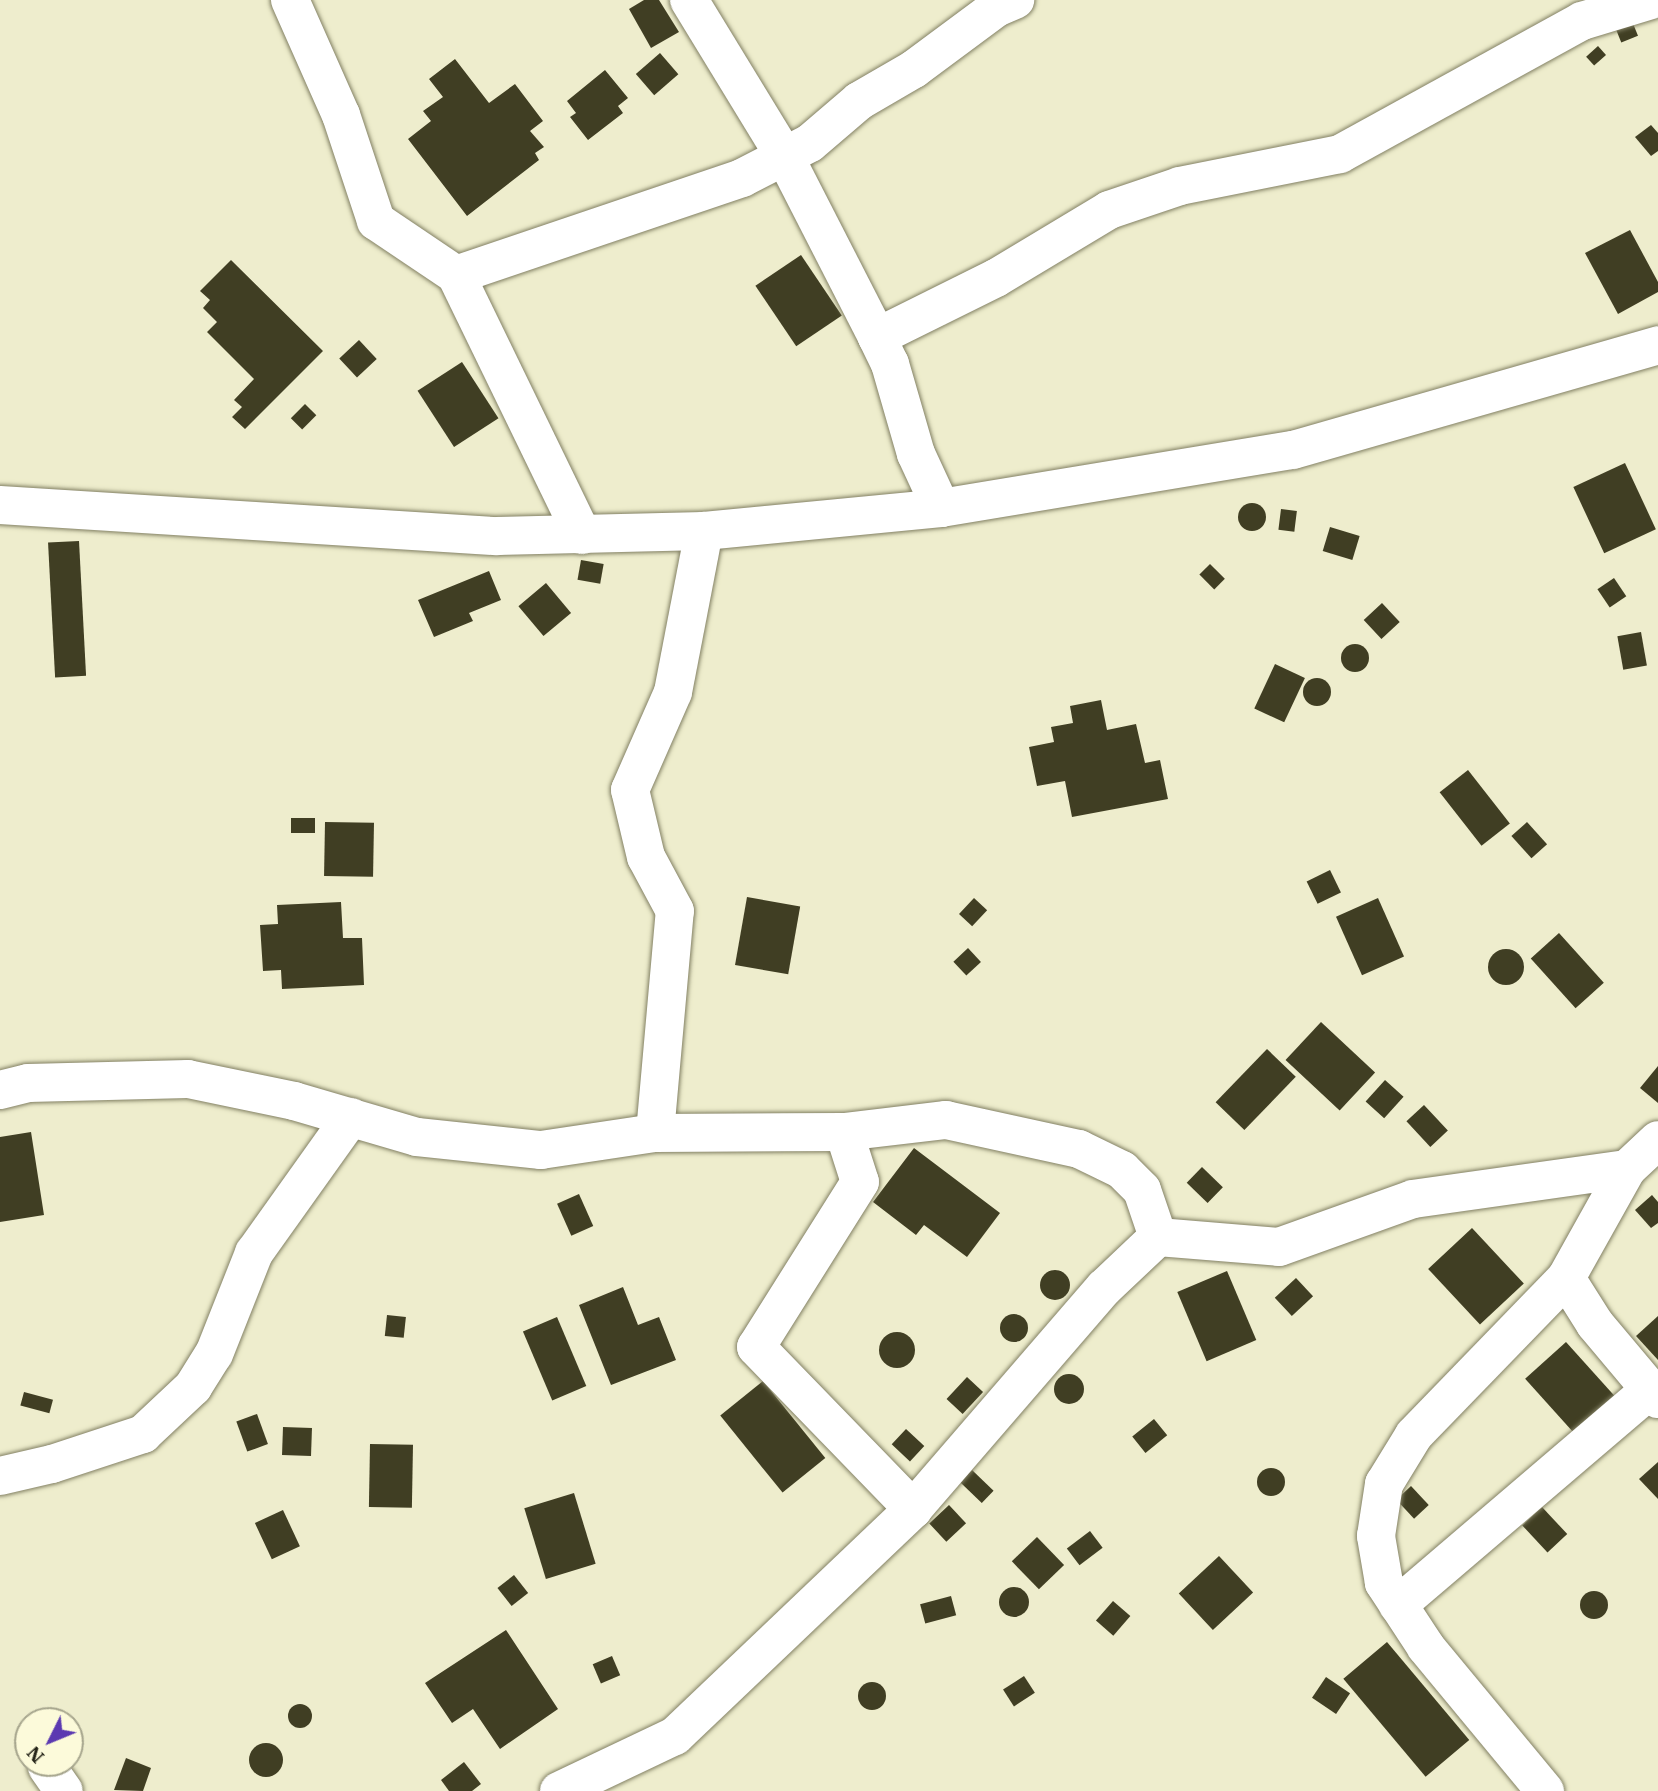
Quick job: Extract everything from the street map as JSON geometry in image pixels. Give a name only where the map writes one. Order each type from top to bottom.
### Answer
[{"type":"street","points":[[290,0],[341,115],[376,221],[456,275],[582,535]]},
{"type":"street","points":[[689,0],[785,157],[877,337],[890,364],[916,454],[941,508]]},
{"type":"street","points":[[877,337],[996,278],[1109,210],[1180,186],[1340,154],[1582,21],[1651,0]]},
{"type":"street","points":[[456,275],[742,178],[785,157],[810,143],[859,101],[914,69],[1001,3]]},
{"type":"street","points":[[0,505],[497,536],[704,531],[941,508],[1293,450],[1658,345]]},
{"type":"street","points":[[655,1133],[675,911],[646,857],[630,790],[673,692],[704,531]]},
{"type":"street","points":[[0,1090],[28,1083],[188,1079],[351,1117],[417,1137],[541,1150],[655,1133],[844,1132],[946,1120],[1079,1149],[1122,1170],[1142,1190],[1158,1237]]},
{"type":"street","points":[[0,1476],[52,1464],[143,1434],[193,1387],[214,1354],[254,1253],[351,1117]]},
{"type":"street","points":[[844,1132],[860,1182],[756,1346],[913,1509]]},
{"type":"street","points":[[1545,1791],[1426,1647],[1384,1583],[1376,1536],[1384,1484],[1414,1435],[1566,1278],[1627,1169],[1658,1140]]},
{"type":"street","points":[[559,1791],[675,1736],[913,1509],[1104,1288],[1158,1237],[1279,1247],[1413,1199],[1627,1169]]},
{"type":"street","points":[[1398,1605],[1654,1395],[1595,1324],[1566,1278]]},
{"type":"building","points":[[644,0],[659,0],[679,32],[651,48],[629,9]]},
{"type":"building","points":[[1632,21],[1638,36],[1621,43],[1615,28]]},
{"type":"building","points":[[1598,46],[1606,55],[1594,66],[1586,57]]},
{"type":"building","points":[[660,53],[678,74],[654,95],[636,74]]},
{"type":"building","points":[[455,59],[489,103],[515,84],[543,121],[530,131],[544,147],[535,153],[539,160],[467,216],[408,139],[431,121],[423,111],[443,97],[429,79]]},
{"type":"building","points":[[605,70],[628,98],[618,106],[623,113],[588,140],[570,117],[576,113],[567,101]]},
{"type":"building","points":[[1651,125],[1658,133],[1658,151],[1651,156],[1635,137]]},
{"type":"building","points":[[1630,230],[1658,282],[1658,292],[1618,314],[1585,253]]},
{"type":"building","points":[[801,255],[842,316],[796,346],[755,286]]},
{"type":"building","points":[[231,260],[323,351],[245,429],[232,417],[242,407],[234,400],[254,379],[207,332],[217,322],[203,308],[210,300],[200,291]]},
{"type":"building","points":[[359,340],[377,359],[357,377],[339,358]]},
{"type":"building","points":[[462,362],[498,418],[454,447],[418,391]]},
{"type":"building","points":[[305,404],[316,415],[302,429],[291,418]]},
{"type":"building","points":[[1625,463],[1656,529],[1604,553],[1573,487]]},
{"type":"building","points":[[1252,503],[1262,507],[1266,517],[1262,527],[1252,531],[1242,527],[1238,517],[1242,507]]},
{"type":"building","points":[[1281,509],[1297,511],[1294,532],[1278,530]]},
{"type":"building","points":[[1330,527],[1360,536],[1352,560],[1323,551]]},
{"type":"building","points":[[79,541],[86,676],[55,677],[48,543]]},
{"type":"building","points":[[581,560],[604,564],[600,584],[578,580]]},
{"type":"building","points":[[1210,564],[1225,579],[1214,589],[1199,575]]},
{"type":"building","points":[[489,571],[501,600],[469,613],[473,621],[434,637],[418,600]]},
{"type":"building","points":[[1614,578],[1626,596],[1610,607],[1597,589]]},
{"type":"building","points":[[546,583],[571,613],[543,636],[518,606]]},
{"type":"building","points":[[1382,603],[1400,622],[1381,639],[1364,620]]},
{"type":"building","points":[[1641,632],[1647,665],[1623,670],[1617,636]]},
{"type":"building","points":[[1355,644],[1365,648],[1369,658],[1365,668],[1355,672],[1345,668],[1341,658],[1345,648]]},
{"type":"building","points":[[1275,664],[1305,678],[1284,722],[1254,708]]},
{"type":"building","points":[[1317,678],[1327,682],[1331,692],[1327,702],[1317,706],[1307,702],[1303,692],[1307,682]]},
{"type":"building","points":[[1101,700],[1107,730],[1136,724],[1145,763],[1160,760],[1168,799],[1072,817],[1065,781],[1037,786],[1029,747],[1054,742],[1051,727],[1073,723],[1070,706]]},
{"type":"building","points":[[1468,770],[1510,824],[1481,846],[1440,792]]},
{"type":"building","points":[[291,818],[315,818],[315,833],[291,833]]},
{"type":"building","points":[[325,822],[374,823],[373,877],[324,876]]},
{"type":"building","points":[[1527,822],[1547,844],[1531,858],[1511,836]]},
{"type":"building","points":[[1330,870],[1341,892],[1318,904],[1307,881]]},
{"type":"building","points":[[747,897],[800,906],[788,974],[735,965]]},
{"type":"building","points":[[974,898],[987,910],[972,926],[959,914]]},
{"type":"building","points":[[1378,898],[1404,956],[1362,975],[1336,917]]},
{"type":"building","points":[[341,902],[343,938],[362,938],[364,985],[282,989],[281,970],[263,971],[260,925],[278,924],[277,905]]},
{"type":"building","points":[[1559,933],[1604,983],[1576,1008],[1531,958]]},
{"type":"building","points":[[968,948],[981,962],[966,976],[953,962]]},
{"type":"building","points":[[1506,949],[1519,954],[1524,967],[1519,980],[1506,985],[1493,980],[1488,967],[1493,954]]},
{"type":"building","points":[[1321,1022],[1375,1072],[1340,1110],[1286,1060]]},
{"type":"building","points":[[1267,1049],[1296,1077],[1244,1130],[1216,1102]]},
{"type":"building","points":[[1658,1066],[1658,1103],[1640,1088]]},
{"type":"building","points":[[1385,1080],[1404,1097],[1384,1118],[1366,1102]]},
{"type":"building","points":[[1424,1105],[1448,1131],[1430,1147],[1406,1121]]},
{"type":"building","points":[[31,1132],[44,1215],[0,1222],[0,1137]]},
{"type":"building","points":[[914,1148],[1000,1213],[967,1257],[924,1225],[916,1235],[873,1202]]},
{"type":"building","points":[[1202,1167],[1223,1187],[1208,1203],[1187,1183]]},
{"type":"building","points":[[579,1194],[593,1226],[571,1236],[557,1204]]},
{"type":"building","points":[[1652,1195],[1658,1202],[1658,1223],[1651,1228],[1635,1210]]},
{"type":"building","points":[[1472,1228],[1524,1284],[1480,1325],[1428,1269]]},
{"type":"building","points":[[1055,1270],[1066,1274],[1070,1285],[1066,1296],[1055,1300],[1044,1296],[1040,1285],[1044,1274]]},
{"type":"building","points":[[1227,1271],[1256,1340],[1207,1361],[1177,1292]]},
{"type":"building","points":[[1296,1278],[1313,1296],[1292,1316],[1275,1298]]},
{"type":"building","points":[[623,1287],[638,1325],[659,1317],[676,1360],[611,1385],[579,1305]]},
{"type":"building","points":[[1014,1314],[1024,1318],[1028,1328],[1024,1338],[1014,1342],[1004,1338],[1000,1328],[1004,1318]]},
{"type":"building","points":[[387,1315],[406,1317],[404,1338],[385,1336]]},
{"type":"building","points":[[1658,1316],[1658,1360],[1636,1336]]},
{"type":"building","points":[[557,1317],[586,1386],[552,1400],[523,1331]]},
{"type":"building","points":[[897,1332],[909,1338],[915,1350],[909,1362],[897,1368],[885,1362],[879,1350],[885,1338]]},
{"type":"building","points":[[1566,1342],[1617,1398],[1576,1435],[1525,1379]]},
{"type":"building","points":[[1069,1374],[1080,1378],[1084,1389],[1080,1400],[1069,1404],[1058,1400],[1054,1389],[1058,1378]]},
{"type":"building","points":[[967,1377],[983,1392],[963,1414],[947,1399]]},
{"type":"building","points":[[763,1381],[825,1458],[783,1493],[720,1416]]},
{"type":"building","points":[[24,1392],[53,1400],[49,1413],[20,1406]]},
{"type":"building","points":[[257,1414],[268,1444],[247,1452],[236,1422]]},
{"type":"building","points":[[1154,1419],[1167,1435],[1145,1453],[1132,1437]]},
{"type":"building","points":[[283,1427],[312,1428],[311,1456],[282,1455]]},
{"type":"building","points":[[906,1429],[924,1446],[910,1461],[892,1444]]},
{"type":"building","points":[[370,1444],[413,1445],[412,1508],[369,1507]]},
{"type":"building","points":[[1658,1462],[1658,1499],[1639,1479]]},
{"type":"building","points":[[1271,1468],[1281,1472],[1285,1482],[1281,1492],[1271,1496],[1261,1492],[1257,1482],[1261,1472]]},
{"type":"building","points":[[972,1470],[994,1491],[982,1503],[960,1482]]},
{"type":"building","points":[[1411,1486],[1429,1505],[1414,1519],[1396,1500]]},
{"type":"building","points":[[574,1493],[596,1564],[546,1579],[524,1508]]},
{"type":"building","points":[[949,1505],[966,1523],[946,1542],[929,1523]]},
{"type":"building","points":[[1542,1507],[1567,1534],[1547,1552],[1522,1525]]},
{"type":"building","points":[[283,1510],[300,1546],[272,1559],[255,1523]]},
{"type":"building","points":[[1090,1531],[1103,1548],[1079,1565],[1067,1548]]},
{"type":"building","points":[[1037,1537],[1064,1565],[1039,1589],[1012,1561]]},
{"type":"building","points":[[1219,1556],[1253,1593],[1213,1630],[1179,1594]]},
{"type":"building","points":[[514,1575],[528,1593],[512,1606],[497,1588]]},
{"type":"building","points":[[1014,1587],[1025,1591],[1029,1602],[1025,1613],[1014,1617],[1003,1613],[999,1602],[1003,1591]]},
{"type":"building","points":[[1594,1591],[1604,1595],[1608,1605],[1604,1615],[1594,1619],[1584,1615],[1580,1605],[1584,1595]]},
{"type":"building","points":[[951,1596],[956,1615],[925,1624],[920,1604]]},
{"type":"building","points":[[1113,1601],[1130,1616],[1113,1636],[1096,1621]]},
{"type":"building","points":[[506,1630],[558,1709],[500,1749],[473,1709],[452,1723],[425,1683]]},
{"type":"building","points":[[1387,1642],[1469,1740],[1426,1777],[1343,1679]]},
{"type":"building","points":[[612,1656],[620,1675],[601,1684],[593,1664]]},
{"type":"building","points":[[1024,1676],[1035,1693],[1014,1706],[1003,1690]]},
{"type":"building","points":[[1326,1677],[1350,1693],[1336,1714],[1312,1698]]},
{"type":"building","points":[[872,1682],[882,1686],[886,1696],[882,1706],[872,1710],[862,1706],[858,1696],[862,1686]]},
{"type":"building","points":[[300,1704],[308,1708],[312,1716],[308,1724],[300,1728],[292,1724],[288,1716],[292,1708]]},
{"type":"building","points":[[266,1743],[278,1748],[283,1760],[278,1772],[266,1777],[254,1772],[249,1760],[254,1748]]},
{"type":"building","points":[[126,1758],[151,1768],[143,1791],[114,1790]]},
{"type":"building","points":[[464,1762],[481,1784],[472,1791],[449,1791],[441,1780]]}]
